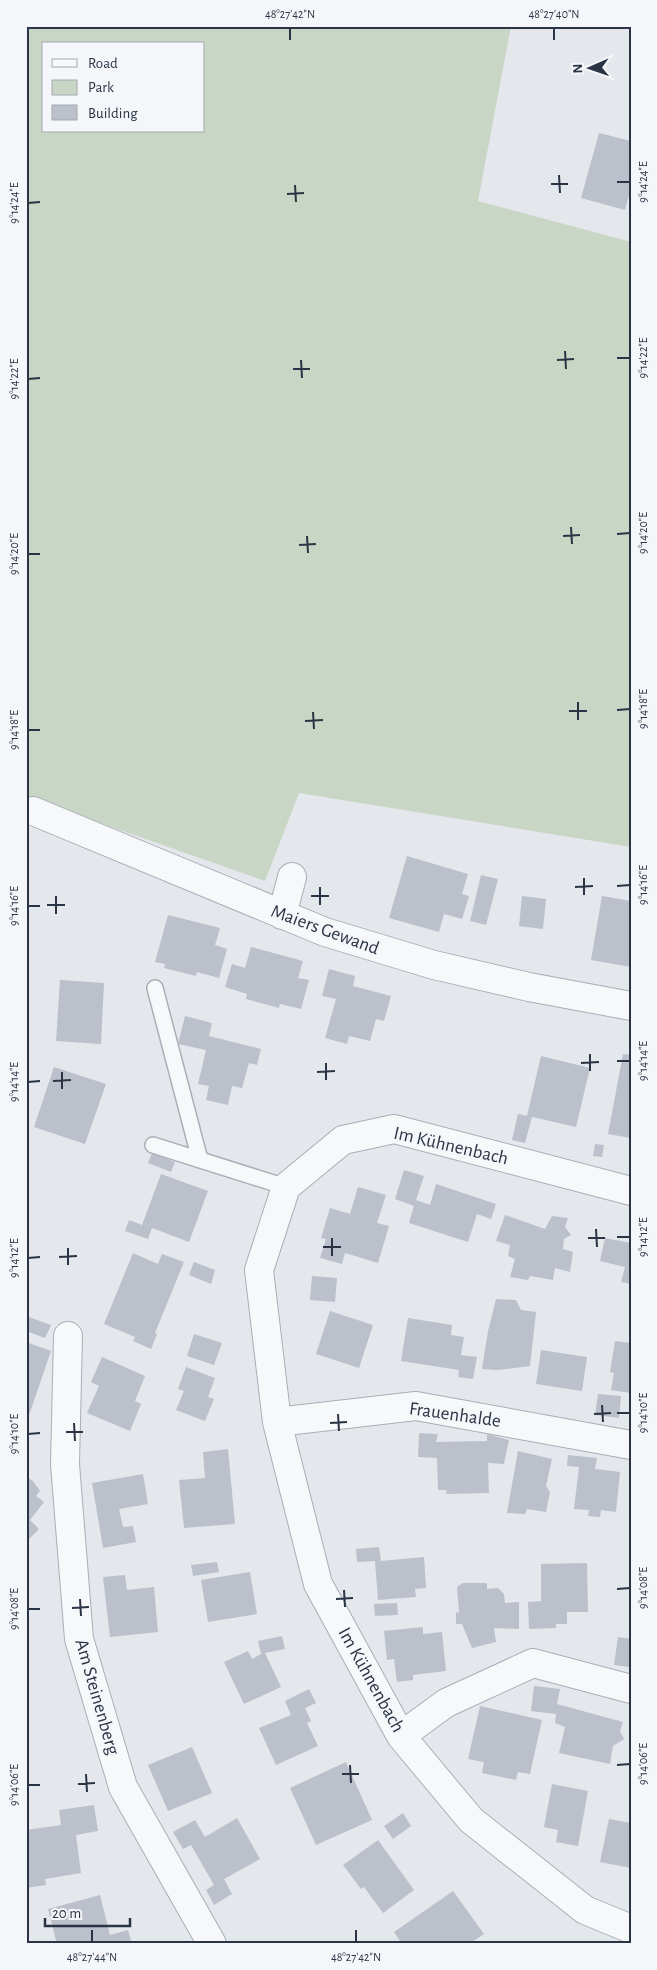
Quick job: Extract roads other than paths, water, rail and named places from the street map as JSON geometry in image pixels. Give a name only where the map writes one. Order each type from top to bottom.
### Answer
[{"type":"street","name":"Maiers Gewand","points":[[33,811],[282,916],[325,932],[434,965],[530,987],[631,1006]]},
{"type":"street","points":[[282,916],[292,877]]},
{"type":"street","name":"Im Kühnenbach","points":[[631,1191],[394,1129],[342,1140],[286,1187],[259,1270],[277,1422],[318,1584],[401,1736],[470,1820],[586,1910],[631,1929]]},
{"type":"street","name":"Am Steinenberg","points":[[68,1336],[66,1464],[79,1638],[123,1787],[212,1944]]},
{"type":"street","name":"Frauenhalde","points":[[277,1422],[416,1406],[631,1445]]},
{"type":"street","points":[[401,1736],[446,1703],[533,1663],[631,1690]]},
{"type":"lane","points":[[156,988],[200,1160]]},
{"type":"lane","points":[[153,1145],[286,1187]]}]
